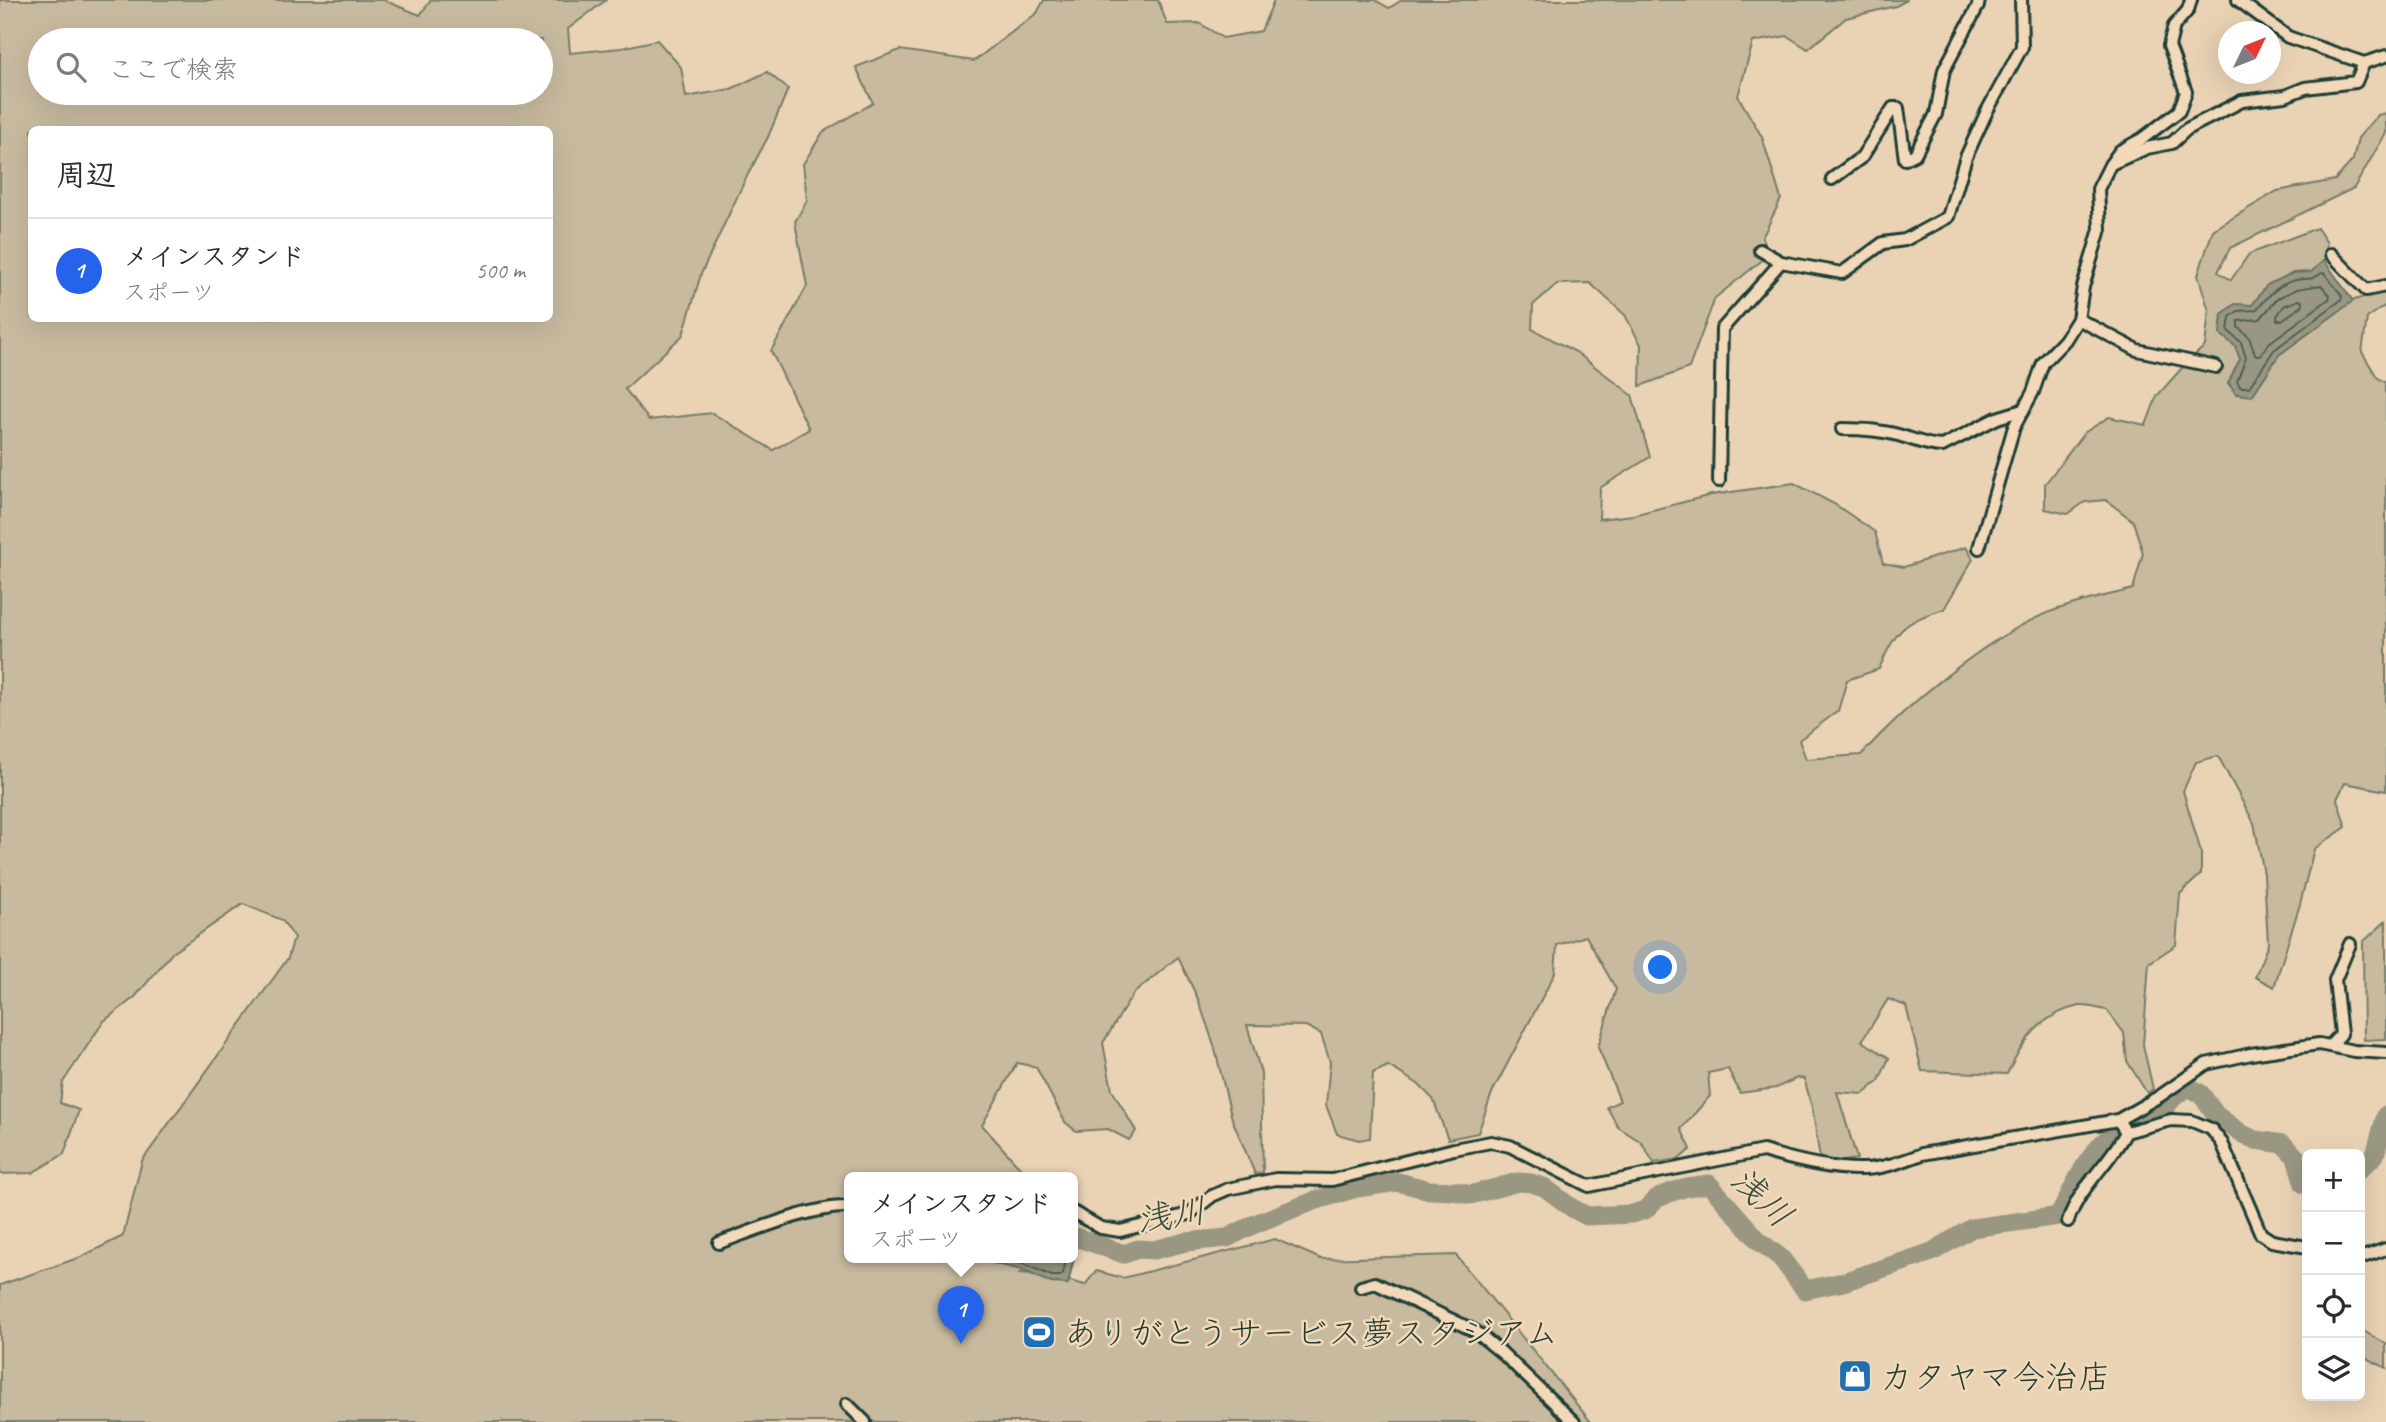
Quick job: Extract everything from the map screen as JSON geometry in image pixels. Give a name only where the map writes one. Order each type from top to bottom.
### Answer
[{"type":"street","points":[[1832,179],[1862,157],[1894,108],[1898,107],[1905,159],[1915,155],[1936,114],[1944,70],[1979,0]]},
{"type":"street","points":[[1760,250],[1781,262],[1842,273],[1883,243],[1905,240],[1948,217],[1966,157],[1987,111],[2022,47],[2021,0]]},
{"type":"street","points":[[1979,548],[2014,427],[2033,392],[2043,363],[2065,340],[2078,318],[2082,287],[2100,229],[2098,189],[2120,151],[2142,139],[2179,111],[2186,92],[2169,46],[2174,26],[2188,10],[2191,0]]},
{"type":"street","points":[[2238,0],[2288,37],[2364,63],[2386,56]]},
{"type":"street","points":[[2110,165],[2147,148],[2172,143],[2187,128],[2242,101],[2286,96],[2305,88],[2356,82],[2364,63]]},
{"type":"street","points":[[2331,254],[2366,290],[2386,286]]},
{"type":"street","points":[[1719,481],[1723,329],[1781,262]]},
{"type":"street","points":[[2078,318],[2137,350],[2216,367]]},
{"type":"street","points":[[1842,429],[1882,432],[1942,446],[1997,418],[2023,410]]},
{"type":"street","points":[[2330,1046],[2341,1034],[2335,980],[2350,944]]},
{"type":"street","points":[[1078,1215],[1101,1228],[1120,1231],[1189,1214],[1212,1196],[1228,1189],[1276,1179],[1332,1180],[1491,1142],[1510,1146],[1589,1186],[1763,1151],[1788,1158],[1861,1169],[1897,1163],[1922,1154],[2118,1120],[2160,1096],[2206,1063],[2319,1044],[2354,1051],[2386,1053]]},
{"type":"street","points":[[2118,1120],[2126,1132]]},
{"type":"street","points":[[2067,1221],[2082,1189],[2118,1148],[2126,1132],[2171,1120],[2192,1121],[2211,1129],[2222,1143],[2261,1234],[2272,1241],[2302,1246]]},
{"type":"street","points":[[719,1243],[770,1225],[836,1206],[844,1207]]},
{"type":"street","points":[[2365,1256],[2386,1249]]},
{"type":"street","points":[[1361,1287],[1375,1283],[1475,1331],[1574,1422]]},
{"type":"street","points":[[847,1404],[865,1422]]},
{"type":"shaded area","points":[[0,0],[383,0],[420,15],[431,0],[606,0],[568,29],[570,53],[621,48],[657,40],[681,67],[686,97],[731,89],[767,72],[788,89],[768,137],[701,274],[683,335],[625,389],[649,420],[712,413],[773,450],[809,429],[771,351],[807,286],[795,222],[807,200],[803,164],[823,132],[873,103],[856,67],[900,50],[974,61],[1037,13],[1044,0],[1158,0],[1167,24],[1199,23],[1223,38],[1261,31],[1274,0],[1375,0],[1389,8],[1402,0],[1907,0],[1896,6],[1846,18],[1808,49],[1787,36],[1753,42],[1738,96],[1762,137],[1781,199],[1762,238],[1770,254],[1715,298],[1689,368],[1640,386],[1641,345],[1625,315],[1590,283],[1557,284],[1533,305],[1532,329],[1576,352],[1632,395],[1650,457],[1600,488],[1599,519],[1633,515],[1711,495],[1794,483],[1836,505],[1875,532],[1883,563],[1904,567],[1966,547],[1973,559],[1944,609],[1919,618],[1902,629],[1879,669],[1847,680],[1838,711],[1799,740],[1806,759],[1861,755],[1900,715],[1949,674],[2000,638],[2050,612],[2133,589],[2143,553],[2133,521],[2106,500],[2085,502],[2068,514],[2045,509],[2045,484],[2084,433],[2109,417],[2146,425],[2157,396],[2205,346],[2209,311],[2198,275],[2213,230],[2277,191],[2335,180],[2353,160],[2358,138],[2378,115],[2386,113],[2386,133],[2354,188],[2230,248],[2218,272],[2231,280],[2249,254],[2317,228],[2327,243],[2323,275],[2326,309],[2386,290],[2386,305],[2367,318],[2362,352],[2377,377],[2386,383],[2386,791],[2345,783],[2337,799],[2346,827],[2314,849],[2274,987],[2255,977],[2268,944],[2264,874],[2254,823],[2218,756],[2196,762],[2183,791],[2201,852],[2201,874],[2180,894],[2176,945],[2149,963],[2143,1045],[2153,1089],[2147,1093],[2127,1061],[2124,1033],[2107,1010],[2080,1006],[2044,1022],[2019,1050],[2007,1074],[1922,1071],[1906,1006],[1888,999],[1862,1041],[1889,1058],[1879,1081],[1863,1094],[1837,1092],[1857,1159],[1820,1159],[1812,1106],[1804,1079],[1797,1078],[1776,1088],[1740,1093],[1728,1069],[1708,1073],[1710,1096],[1681,1129],[1691,1149],[1679,1159],[1654,1163],[1641,1142],[1618,1127],[1607,1107],[1620,1101],[1598,1047],[1616,989],[1586,936],[1557,945],[1555,973],[1492,1093],[1478,1133],[1448,1139],[1433,1099],[1418,1084],[1388,1066],[1373,1073],[1370,1138],[1359,1140],[1337,1134],[1326,1105],[1330,1062],[1321,1034],[1306,1026],[1247,1025],[1261,1073],[1263,1173],[1255,1174],[1232,1119],[1214,1045],[1198,999],[1178,957],[1133,994],[1103,1043],[1112,1090],[1136,1131],[1129,1140],[1108,1129],[1076,1131],[1065,1122],[1036,1067],[1017,1063],[982,1125],[1024,1172],[844,1172],[844,1263],[1040,1263],[1018,1274],[1040,1273],[1085,1285],[1096,1271],[1123,1278],[1275,1239],[1321,1259],[1456,1255],[1591,1422],[0,1422],[0,1285],[81,1257],[123,1236],[142,1161],[288,958],[294,937],[282,920],[243,904],[172,953],[135,997],[104,1021],[63,1082],[60,1103],[79,1110],[64,1154],[32,1173],[0,1174]]},
{"type":"shaded area","points":[[2386,921],[2386,1039],[2364,1040],[2363,942]]},
{"type":"shaded area","points":[[2365,1332],[2386,1344],[2386,1368],[2365,1358]]},
{"type":"water","points":[[2324,260],[2353,301],[2279,355],[2252,396],[2237,394],[2228,383],[2240,359],[2235,346],[2220,334],[2222,314],[2235,304],[2252,305],[2267,285],[2293,273],[2311,272]]},
{"type":"water","points":[[993,1263],[1073,1263],[1068,1284],[1051,1283],[1022,1270]]},
{"type":"waterway","name":"浅川","points":[[1078,1238],[1124,1254],[1138,1249],[1154,1250],[1186,1242],[1227,1238],[1314,1201],[1357,1188],[1398,1182],[1429,1190],[1455,1191],[1470,1195],[1518,1182],[1531,1183],[1544,1187],[1587,1216],[1632,1214],[1645,1210],[1656,1199],[1669,1193],[1709,1184],[1759,1241],[1781,1258],[1805,1290],[1843,1282],[1932,1252],[1972,1228],[2059,1216],[2083,1170],[2107,1139],[2122,1128],[2157,1114],[2176,1095],[2191,1088],[2201,1094],[2216,1115],[2242,1134],[2256,1140],[2283,1144],[2296,1157],[2302,1177]]},
{"type":"waterway","name":"浅川","points":[[2365,1164],[2375,1155],[2386,1115]]},
{"type":"place","name":"ありがとうサービス夢スタジアム","points":[[1039,1332]]},
{"type":"place","name":"メインスタンド","points":[[961,1344]]},
{"type":"place","name":"カタヤマ今治店","points":[[1855,1376]]}]
